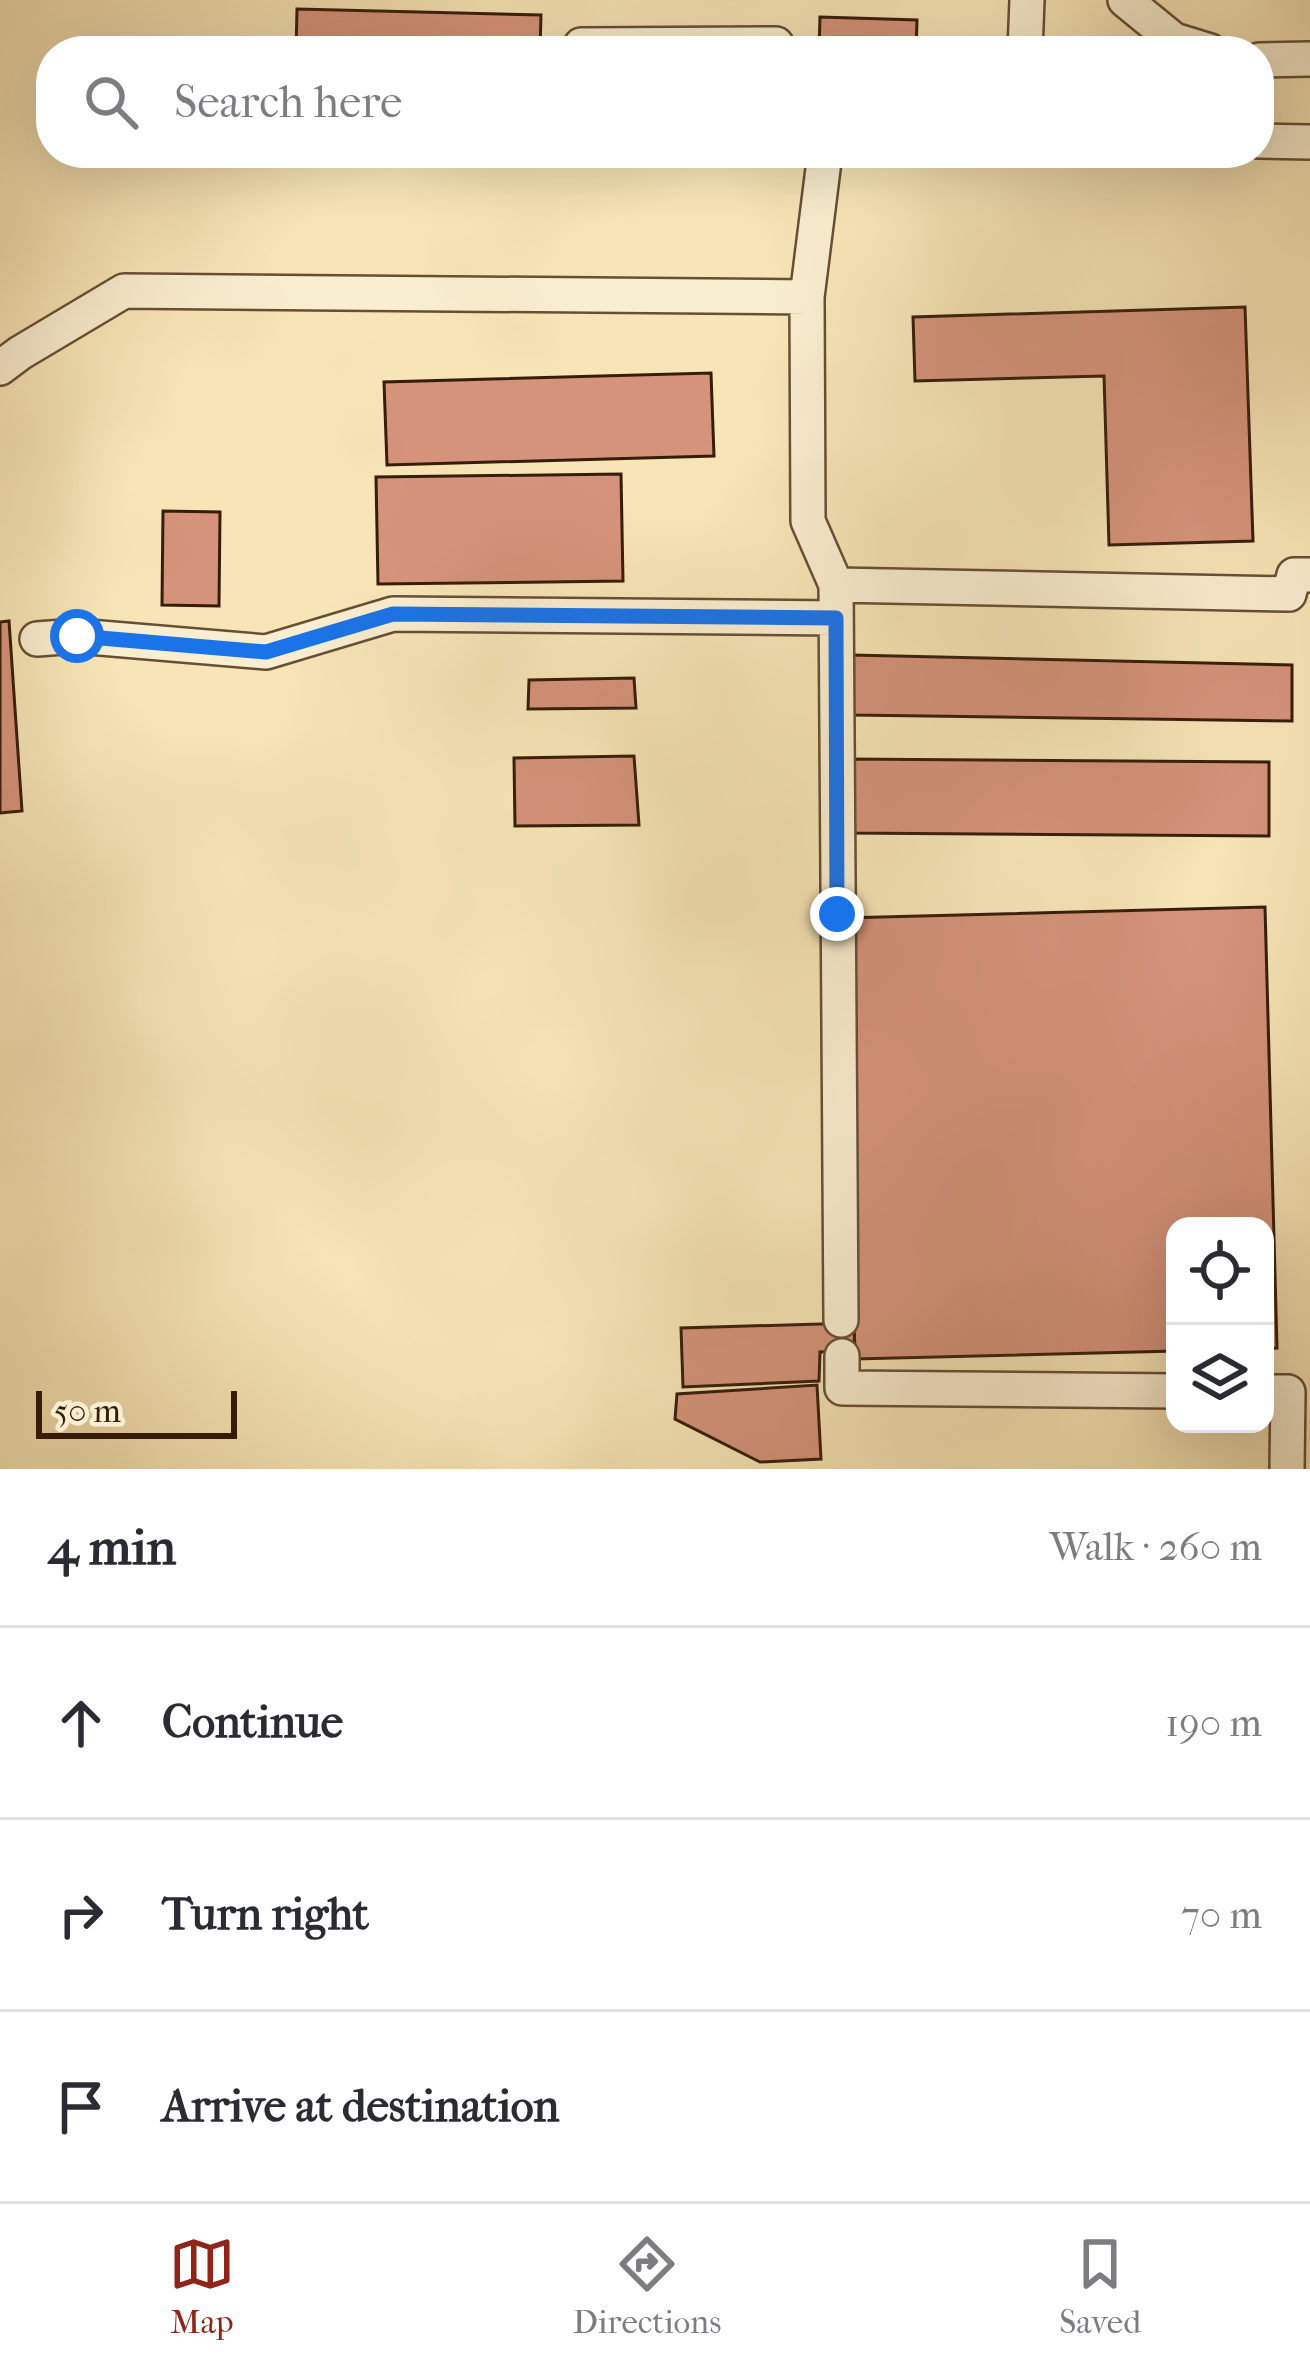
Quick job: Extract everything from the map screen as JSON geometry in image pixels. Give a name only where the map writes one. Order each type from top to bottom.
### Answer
[{"type":"street","points":[[1026,36],[1027,0]]},
{"type":"street","points":[[1125,0],[1169,36]]},
{"type":"street","points":[[1274,60],[1310,59]]},
{"type":"street","points":[[1274,141],[1310,142]]},
{"type":"street","points":[[823,168],[807,297],[808,521],[836,601],[842,1320]]},
{"type":"street","points":[[0,368],[124,291],[807,297]]},
{"type":"street","points":[[37,639],[77,636],[266,652],[393,614],[1289,594],[1294,575],[1310,575]]},
{"type":"street","points":[[842,1356],[842,1388],[1166,1391]]},
{"type":"street","points":[[1274,1392],[1288,1392],[1287,1469]]},
{"type":"building","points":[[297,9],[541,15],[540,36],[296,36]]},
{"type":"building","points":[[820,17],[917,20],[916,36],[819,36]]},
{"type":"building","points":[[1245,307],[1253,541],[1109,545],[1104,376],[915,381],[913,317]]},
{"type":"building","points":[[711,373],[714,456],[387,465],[384,382]]},
{"type":"building","points":[[621,474],[623,581],[378,584],[376,477]]},
{"type":"building","points":[[163,511],[220,512],[219,606],[162,605]]},
{"type":"building","points":[[9,621],[22,811],[0,813],[0,622]]},
{"type":"building","points":[[851,655],[1292,665],[1292,721],[853,715]]},
{"type":"building","points":[[634,678],[636,708],[528,709],[529,680]]},
{"type":"building","points":[[634,756],[639,825],[515,826],[514,758]]},
{"type":"building","points":[[846,759],[1269,762],[1269,836],[846,833]]},
{"type":"building","points":[[1265,907],[1273,1217],[1166,1217],[1166,1351],[855,1359],[843,918]]},
{"type":"building","points":[[1274,1238],[1277,1348],[1274,1348]]},
{"type":"building","points":[[854,1323],[855,1351],[820,1352],[819,1381],[683,1387],[681,1328]]},
{"type":"building","points":[[817,1385],[821,1459],[760,1462],[675,1419],[677,1394]]},
{"type":"route","points":[[77,636],[266,652],[393,614],[836,618],[837,914]]}]
